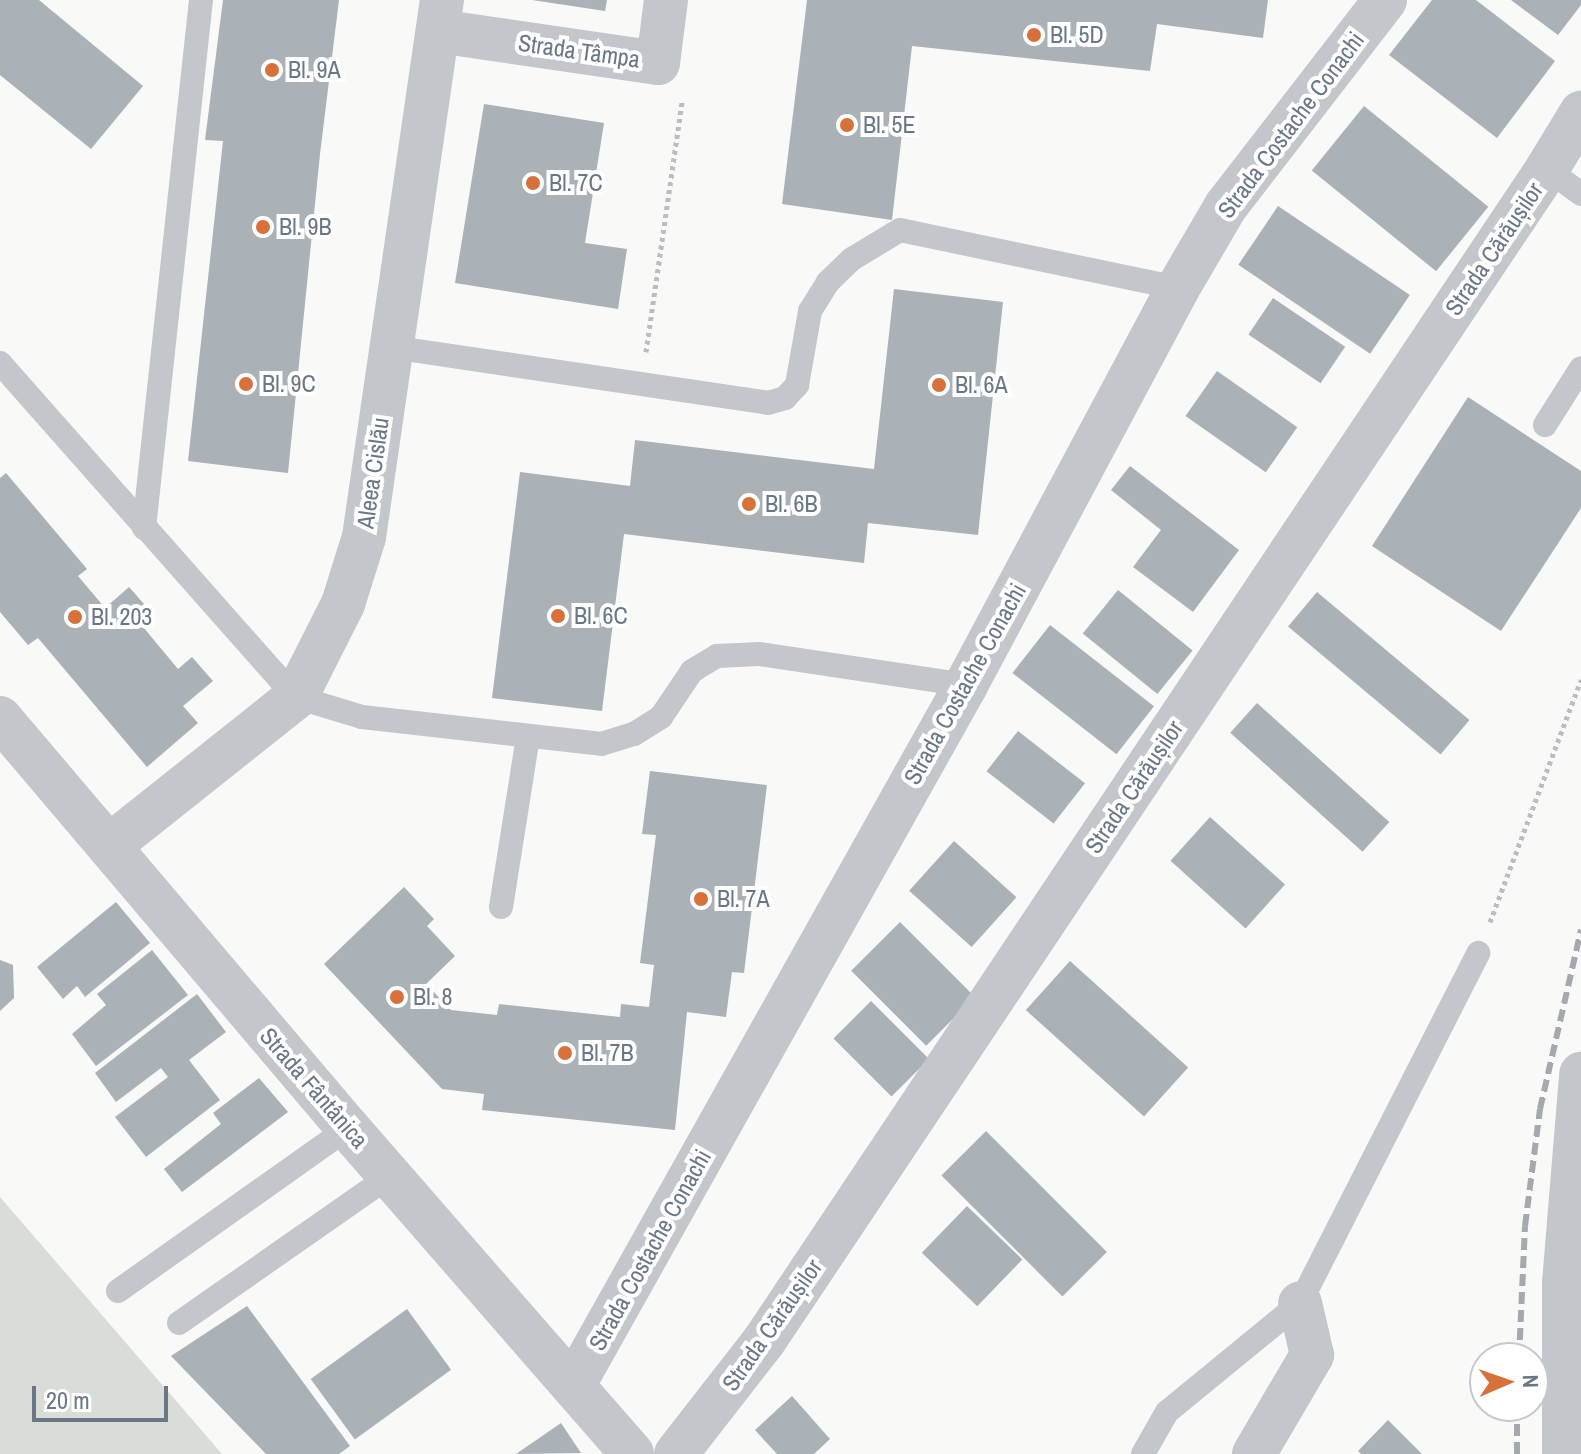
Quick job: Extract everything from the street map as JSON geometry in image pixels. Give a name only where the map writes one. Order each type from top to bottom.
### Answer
[{"type":"street","name":"Strada Tâmpa","points":[[440,15],[658,63],[666,0]]},
{"type":"street","name":"Strada Costache Conachi","points":[[573,1386],[966,685],[1178,288],[1226,206],[1385,0]]},
{"type":"street","name":"Aleea Cislău","points":[[109,846],[296,697],[343,604],[364,537],[440,15]]},
{"type":"street","name":"Strada Cărăușilor","points":[[676,1454],[764,1341],[1564,182],[1581,113]]},
{"type":"street","name":"Strada Fântânica","points":[[0,718],[348,1128],[632,1454]]},
{"type":"street","points":[[1564,1454],[1564,1283],[1581,1074]]},
{"type":"street","points":[[1254,1454],[1312,1355],[1300,1303]]},
{"type":"lane","points":[[144,528],[201,0]]},
{"type":"lane","points":[[391,347],[768,403],[781,400],[797,385],[810,311],[828,282],[852,259],[900,230],[1178,288]]},
{"type":"lane","points":[[0,363],[296,697],[362,717],[601,744],[634,734],[661,717],[692,671],[717,656],[759,654],[966,685]]},
{"type":"lane","points":[[1545,425],[1581,368]]},
{"type":"lane","points":[[501,907],[528,737]]},
{"type":"lane","points":[[1143,1454],[1167,1412],[1300,1303],[1478,953]]},
{"type":"lane","points":[[118,1291],[348,1128]]},
{"type":"lane","points":[[179,1323],[390,1176]]},
{"type":"path","points":[[641,386],[687,66],[658,63]]},
{"type":"path","points":[[1478,953],[1581,680]]},
{"type":"shaded area","points":[[0,1197],[222,1454],[0,1454]]},
{"type":"building","points":[[0,0],[39,0],[143,86],[91,149],[0,75]]},
{"type":"building","points":[[223,0],[339,0],[288,473],[188,461],[223,141],[205,140]]},
{"type":"building","points":[[532,0],[607,0],[605,11]]},
{"type":"building","points":[[807,0],[1268,0],[1263,38],[1157,24],[1150,71],[912,46],[892,220],[782,204]]},
{"type":"building","points":[[1432,0],[1476,0],[1555,61],[1497,138],[1389,55]]},
{"type":"building","points":[[1511,0],[1581,0],[1581,5],[1558,35]]},
{"type":"building","name":"Bl. 7C","points":[[484,104],[604,123],[585,243],[627,249],[618,309],[455,283]]},
{"type":"building","points":[[1364,106],[1488,207],[1436,271],[1312,171]]},
{"type":"building","points":[[1278,206],[1410,295],[1370,354],[1238,265]]},
{"type":"building","points":[[894,289],[1003,302],[978,535],[868,523],[864,563],[624,534],[602,711],[492,698],[520,472],[630,486],[635,440],[874,469]]},
{"type":"building","points":[[1273,298],[1345,347],[1321,383],[1248,334]]},
{"type":"building","points":[[1217,371],[1297,427],[1266,472],[1185,416]]},
{"type":"building","points":[[1468,397],[1581,471],[1581,508],[1501,631],[1372,546]]},
{"type":"building","points":[[1130,466],[1239,550],[1193,612],[1133,567],[1161,530],[1111,490]]},
{"type":"building","name":"Bl. 203","points":[[6,473],[87,569],[78,576],[105,608],[129,587],[151,612],[139,622],[178,669],[192,657],[213,681],[183,706],[198,723],[147,767],[38,638],[28,645],[0,612],[0,478]]},
{"type":"building","points":[[1118,590],[1193,650],[1157,694],[1083,634]]},
{"type":"building","points":[[1317,592],[1469,720],[1441,754],[1288,626]]},
{"type":"building","points":[[1050,625],[1154,706],[1116,754],[1012,673]]},
{"type":"building","points":[[1257,703],[1389,822],[1363,852],[1230,733]]},
{"type":"building","points":[[1018,731],[1085,783],[1054,824],[987,771]]},
{"type":"building","points":[[650,771],[767,785],[744,973],[732,972],[726,1017],[687,1012],[675,1130],[482,1110],[484,1094],[442,1089],[324,964],[404,887],[434,919],[427,926],[455,956],[426,984],[451,1010],[497,1015],[499,1004],[620,1017],[621,1004],[649,1007],[654,965],[640,963],[656,835],[642,834]]},
{"type":"building","points":[[1210,817],[1285,885],[1246,928],[1171,861]]},
{"type":"building","points":[[954,841],[1016,897],[972,947],[909,891]]},
{"type":"building","points":[[116,902],[150,943],[85,997],[77,986],[63,999],[37,967]]},
{"type":"building","points":[[900,922],[975,997],[926,1046],[851,971]]},
{"type":"building","points":[[152,950],[188,995],[96,1066],[72,1034],[106,1005],[97,994]]},
{"type":"building","points":[[0,960],[13,965],[14,998],[0,1011]]},
{"type":"building","points":[[1070,961],[1188,1067],[1144,1116],[1026,1010]]},
{"type":"building","points":[[197,994],[226,1032],[189,1060],[220,1100],[146,1157],[115,1117],[168,1077],[161,1068],[116,1102],[95,1073]]},
{"type":"building","points":[[871,1001],[929,1059],[892,1096],[834,1038]]},
{"type":"building","points":[[259,1078],[288,1112],[182,1192],[164,1169],[221,1124],[213,1113]]},
{"type":"building","points":[[986,1131],[1107,1252],[1062,1296],[941,1176]]},
{"type":"building","points":[[967,1206],[1022,1259],[977,1306],[922,1253]]},
{"type":"building","points":[[247,1306],[350,1446],[339,1454],[266,1454],[171,1356]]},
{"type":"building","points":[[407,1309],[451,1370],[355,1440],[311,1379]]},
{"type":"building","points":[[792,1396],[830,1439],[814,1454],[777,1454],[755,1430]]},
{"type":"building","points":[[1388,1420],[1422,1454],[1361,1454],[1358,1451]]},
{"type":"building","points":[[561,1423],[581,1453],[516,1454]]},
{"type":"railway","points":[[1520,1342],[1525,1226],[1540,1109],[1581,930]]},
{"type":"railway","points":[[1517,1422],[1517,1454]]},
{"type":"place","name":"Bl. 5D","points":[[1034,35]]},
{"type":"place","name":"Bl. 9A","points":[[272,70]]},
{"type":"place","name":"Bl. 5E","points":[[847,125]]},
{"type":"place","name":"Bl. 7C","points":[[533,183]]},
{"type":"place","name":"Bl. 9B","points":[[263,227]]},
{"type":"place","name":"Bl. 9C","points":[[246,384]]},
{"type":"place","name":"Bl. 6A","points":[[939,385]]},
{"type":"place","name":"Bl. 6B","points":[[749,504]]},
{"type":"place","name":"Bl. 6C","points":[[558,616]]},
{"type":"place","name":"Bl. 203","points":[[75,617]]},
{"type":"place","name":"Bl. 7A","points":[[701,899]]},
{"type":"place","name":"Bl. 8","points":[[397,997]]},
{"type":"place","name":"Bl. 7B","points":[[565,1053]]}]
